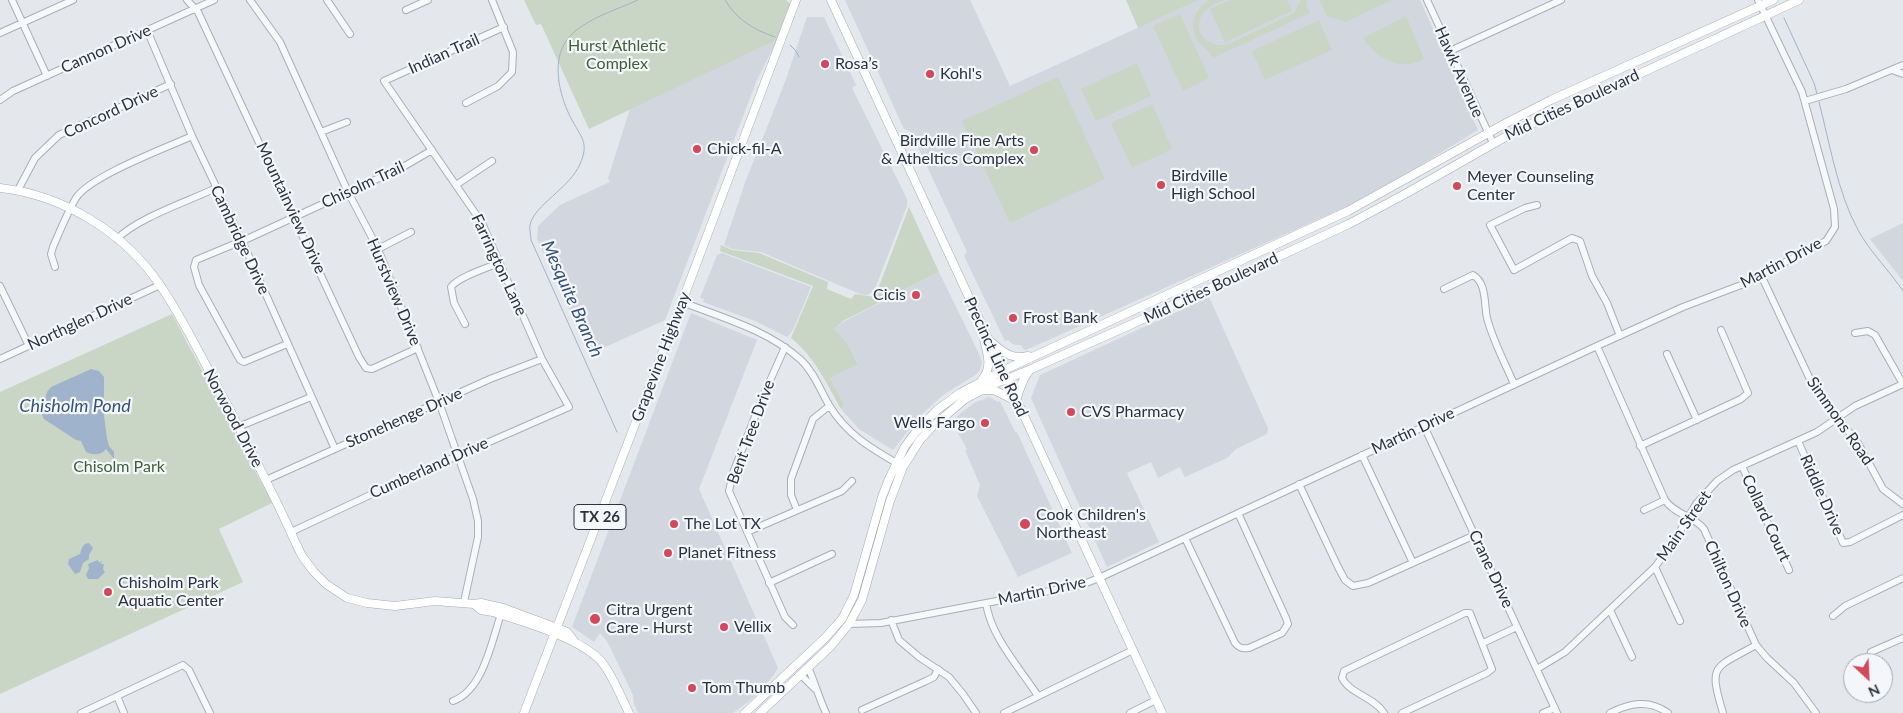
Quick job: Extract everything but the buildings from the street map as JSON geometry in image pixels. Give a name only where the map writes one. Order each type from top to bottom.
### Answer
[{"type":"main road","name":"Mid Cities Boulevard","points":[[760,713],[831,646],[849,624],[862,600],[900,465],[942,417],[1002,371],[1358,206],[1487,133],[1551,100],[1759,3],[1773,0]]},
{"type":"main road","name":"Mid Cities Boulevard","points":[[745,713],[825,638],[842,619],[855,590],[882,497],[915,433],[953,397],[1032,368],[1262,264],[1405,194],[1493,143],[1544,117],[1799,0]]},
{"type":"main road","name":"Precinct Line Road","points":[[830,1],[1162,713]]},
{"type":"main road","name":"Grapevine Highway","points":[[524,713],[797,2]]},
{"type":"main road","name":"Norwood Drive","points":[[0,188],[18,190],[48,199],[71,209],[91,220],[140,259],[160,285],[177,312],[266,480],[302,556],[314,572],[333,590],[347,598],[367,603],[395,606],[419,602],[464,602],[474,604],[481,610],[502,611],[556,631]]},
{"type":"main road","points":[[1358,206],[1364,215]]},
{"type":"main road","points":[[1248,257],[1262,264]]},
{"type":"main road","points":[[1124,314],[1128,326]]},
{"type":"main road","points":[[983,330],[989,361],[981,386],[1016,401],[1028,372],[1032,368]]},
{"type":"main road","points":[[988,339],[1008,356],[1023,357],[1039,354]]},
{"type":"main road","points":[[942,417],[949,410],[953,397]]},
{"type":"main road","points":[[849,624],[849,614],[856,598],[855,590]]},
{"type":"main road","points":[[556,631],[594,654],[604,664],[628,713]]},
{"type":"street","points":[[12,0],[47,76]]},
{"type":"street","points":[[0,33],[73,0]]},
{"type":"street","name":"Mountainview Drive","points":[[187,0],[196,8],[359,357],[366,368],[372,369],[418,348]]},
{"type":"street","name":"Cannon Drive","points":[[0,100],[13,91],[214,0]]},
{"type":"street","name":"Hurstview Drive","points":[[250,0],[280,42],[348,192],[378,249],[458,455],[473,499],[478,529],[464,602]]},
{"type":"street","points":[[327,0],[350,34]]},
{"type":"street","points":[[406,10],[428,0]]},
{"type":"street","points":[[466,103],[498,86],[512,72],[513,52],[492,0]]},
{"type":"street","name":"Hawk Avenue","points":[[1427,0],[1493,143]]},
{"type":"street","points":[[1450,51],[1561,0]]},
{"type":"street","name":"Martin Drive","points":[[849,624],[891,620],[1081,585],[1099,578],[1597,346],[1683,307],[1741,285],[1826,241],[1836,227],[1829,188],[1805,101],[1759,3]]},
{"type":"street","name":"Indian Trail","points":[[384,81],[504,27]]},
{"type":"street","name":"Cambridge Drive","points":[[147,30],[192,136],[242,241],[336,449]]},
{"type":"street","points":[[1805,101],[1846,89],[1903,65]]},
{"type":"street","points":[[1892,70],[1903,74]]},
{"type":"street","name":"Farrington Lane","points":[[384,81],[482,223],[542,359],[569,407]]},
{"type":"street","name":"Concord Drive","points":[[18,190],[35,158],[59,135],[171,84]]},
{"type":"street","points":[[321,132],[347,122]]},
{"type":"street","points":[[55,267],[51,252],[76,197],[89,184],[192,136]]},
{"type":"street","name":"Chisolm Trail","points":[[287,344],[244,362],[240,360],[199,285],[194,267],[196,260],[242,241],[403,167],[432,150]]},
{"type":"street","points":[[456,185],[492,161]]},
{"type":"street","points":[[117,239],[123,232],[141,222],[216,188]]},
{"type":"street","points":[[1537,205],[1525,208],[1490,225],[1514,270],[1572,238],[1580,241],[1592,276],[1607,303],[1620,336]]},
{"type":"street","points":[[378,249],[411,232]]},
{"type":"street","points":[[465,324],[454,303],[451,287],[461,279],[499,263]]},
{"type":"street","points":[[1444,289],[1473,274],[1477,277],[1484,294],[1487,318],[1514,384]]},
{"type":"street","name":"Simmons Road","points":[[1761,275],[1816,392],[1865,454],[1883,489],[1903,504]]},
{"type":"street","name":"Northglen Drive","points":[[0,359],[160,285]]},
{"type":"street","points":[[0,286],[2,295],[28,346]]},
{"type":"street","points":[[682,302],[770,337],[785,346],[809,370],[840,423],[851,434],[900,465]]},
{"type":"street","points":[[1640,446],[1741,399],[1748,393],[1721,330]]},
{"type":"street","points":[[1854,333],[1868,331],[1875,335],[1903,384]]},
{"type":"street","name":"Bent Tree Drive","points":[[785,346],[761,401],[729,491],[785,617],[793,625]]},
{"type":"street","name":"Chilton Drive","points":[[1597,346],[1665,500],[1688,518],[1700,524],[1704,529],[1756,645],[1766,658],[1794,683],[1816,713]]},
{"type":"street","points":[[1667,354],[1697,420]]},
{"type":"street","name":"Stonehenge Drive","points":[[266,480],[438,402],[542,359]]},
{"type":"street","name":"Main Street","points":[[1537,669],[1565,652],[1655,567],[1702,497],[1716,481],[1742,466],[1817,432],[1855,406],[1903,384]]},
{"type":"street","points":[[238,427],[311,397]]},
{"type":"street","points":[[797,510],[791,495],[791,479],[813,419],[829,406]]},
{"type":"street","name":"Cumberland Drive","points":[[290,532],[458,455],[569,407]]},
{"type":"street","name":"Crane Drive","points":[[1424,426],[1556,710]]},
{"type":"street","name":"Riddle Drive","points":[[1798,441],[1843,543],[1850,542],[1903,514]]},
{"type":"street","points":[[1362,455],[1413,563]]},
{"type":"street","name":"Collard Court","points":[[1742,466],[1789,570]]},
{"type":"street","points":[[746,532],[842,491],[852,481]]},
{"type":"street","points":[[1299,484],[1338,567],[1349,584],[1353,586],[1359,586],[1475,535]]},
{"type":"street","points":[[1644,510],[1665,500]]},
{"type":"street","points":[[1185,538],[1234,643],[1238,647],[1249,648],[1282,633],[1288,624],[1238,513]]},
{"type":"street","points":[[769,583],[832,554]]},
{"type":"street","points":[[1655,567],[1680,621]]},
{"type":"street","points":[[1833,616],[1844,606],[1903,578]]},
{"type":"street","points":[[986,602],[988,616],[997,634],[1038,696]]},
{"type":"street","points":[[1610,610],[1632,657]]},
{"type":"street","points":[[453,701],[463,696],[476,682],[502,611]]},
{"type":"street","points":[[1384,713],[1376,704],[1346,684],[1342,674],[1347,669],[1465,613],[1470,613],[1492,669],[1487,674],[1402,713]]},
{"type":"street","points":[[891,620],[899,640],[919,657],[938,669],[964,694],[976,713]]},
{"type":"street","points":[[1483,643],[1518,627]]},
{"type":"street","points":[[1871,652],[1903,638]]},
{"type":"street","points":[[1723,713],[1714,676],[1716,670],[1756,645]]},
{"type":"street","points":[[1004,713],[1133,650]]},
{"type":"street","points":[[82,713],[179,665],[184,665],[189,670],[210,713]]},
{"type":"street","points":[[808,668],[826,713]]},
{"type":"street","points":[[862,710],[926,682],[934,677],[938,669]]},
{"type":"street","points":[[800,675],[816,690]]},
{"type":"street","points":[[117,696],[124,713]]},
{"type":"street","points":[[1130,713],[1156,700]]},
{"type":"street","points":[[1610,713],[1636,703],[1651,704],[1668,713]]},
{"type":"street","points":[[1543,713],[1556,710]]},
{"type":"shaded area","name":"Birdville High School","points":[[845,0],[970,0],[1010,86],[1199,0],[1420,0],[1478,130],[1416,168],[1346,207],[1026,350],[1021,345],[1014,345],[1008,340],[1005,341],[964,256],[967,252],[911,132],[904,129]]},
{"type":"shaded area","points":[[807,17],[824,17],[856,85],[852,88],[907,199],[907,206],[874,291],[867,295],[860,294],[761,252],[732,249],[724,245],[746,180],[785,82]]},
{"type":"shaded area","points":[[777,40],[757,80],[665,320],[590,354],[537,239],[538,226],[560,205],[610,182],[608,178],[630,109]]},
{"type":"shaded area","points":[[1903,223],[1903,281],[1870,239]]},
{"type":"shaded area","points":[[722,253],[811,287],[793,330],[787,337],[755,321],[703,302],[704,299],[700,298],[717,255]]},
{"type":"shaded area","points":[[939,272],[982,363],[980,370],[974,376],[943,395],[921,415],[893,450],[859,429],[841,409],[845,406],[830,378],[858,363],[847,342],[834,329],[843,322]]},
{"type":"shaded area","points":[[1209,297],[1268,428],[1267,434],[1236,449],[1227,458],[1185,477],[1180,467],[1158,478],[1151,462],[1127,473],[1159,542],[1107,567],[1031,398],[1040,375]]},
{"type":"shaded area","points":[[691,313],[757,340],[699,489],[778,668],[752,699],[733,713],[638,713],[633,695],[607,641],[600,633],[594,642],[572,627]]},
{"type":"shaded area","name":"Cook Children's Northeast","points":[[989,397],[998,402],[1000,401],[1015,432],[1017,432],[1072,553],[1018,577],[977,496],[980,485],[965,450],[967,449],[953,424],[955,418],[974,403]]},
{"type":"green space","name":"Hurst Athletic Complex","points":[[524,0],[786,0],[790,4],[777,40],[589,129],[541,24],[536,25]]},
{"type":"green space","points":[[1126,0],[1199,0],[1138,28]]},
{"type":"green space","points":[[1209,0],[1224,0],[1211,6],[1204,12],[1200,19],[1200,32],[1208,42],[1222,45],[1229,44],[1294,13],[1301,0],[1308,0],[1306,5],[1310,13],[1213,58],[1198,41],[1193,24],[1200,8]]},
{"type":"green space","points":[[1230,0],[1287,0],[1292,11],[1225,42],[1210,9]]},
{"type":"green space","points":[[1319,0],[1392,0],[1345,22],[1327,16]]},
{"type":"green space","points":[[1180,14],[1209,78],[1183,91],[1153,26]]},
{"type":"green space","points":[[1406,16],[1424,59],[1415,63],[1398,64],[1382,57],[1363,38]]},
{"type":"green space","points":[[1319,20],[1332,50],[1265,80],[1252,51]]},
{"type":"green space","points":[[1137,63],[1151,96],[1096,121],[1081,89]]},
{"type":"green space","name":"Birdville Fine Arts & Atheltics Complex","points":[[1058,77],[1105,179],[1010,223],[962,121]]},
{"type":"green space","points":[[1152,104],[1172,149],[1132,168],[1111,123]]},
{"type":"green space","points":[[909,207],[939,272],[843,321],[834,329],[847,342],[858,364],[830,378],[845,406],[841,409],[807,353],[791,338],[813,286],[720,251],[721,245],[732,250],[759,253],[828,282],[827,289],[851,299],[855,294],[875,297]]},
{"type":"green space","name":"Chisolm Park","points":[[172,314],[272,503],[219,529],[243,582],[0,694],[0,392]]},
{"type":"water","name":"Chisholm Pond","points":[[91,369],[99,371],[104,377],[104,416],[107,438],[109,446],[114,452],[114,459],[106,449],[102,453],[97,454],[86,452],[81,441],[76,440],[44,419],[41,413],[47,392],[51,387]]},
{"type":"water","points":[[89,543],[93,548],[89,559],[83,563],[80,572],[75,574],[68,564],[69,559],[80,554],[84,545]]},
{"type":"water","points":[[98,560],[99,563],[102,561],[101,564],[104,564],[103,569],[105,572],[98,579],[88,579],[86,575],[89,568],[88,564]]},
{"type":"waterway","name":"Mesquite Branch","points":[[617,432],[531,240],[530,227],[538,210],[569,181],[583,157],[584,146],[582,137],[568,112],[560,89],[558,64],[565,42],[573,33],[588,22],[638,0]]},
{"type":"waterway","points":[[725,0],[734,13],[746,23],[775,37]]},
{"type":"waterway","points":[[1784,18],[1814,83],[1817,94]]},
{"type":"waterway","points":[[790,45],[799,57]]},
{"type":"waterway","points":[[1819,102],[1835,167],[1851,215],[1868,246],[1903,291]]},
{"type":"place","name":"Rosa’s","points":[[825,64]]},
{"type":"place","name":"Kohl's","points":[[930,74]]},
{"type":"place","name":"Chick-fil-A","points":[[697,149]]},
{"type":"place","name":"Birdville Fine Arts & Atheltics Complex","points":[[1034,150]]},
{"type":"place","name":"Birdville High School","points":[[1161,185]]},
{"type":"place","name":"Meyer Counseling Center","points":[[1457,186]]},
{"type":"place","name":"Cicis","points":[[916,295]]},
{"type":"place","name":"Frost Bank","points":[[1013,318]]},
{"type":"place","name":"CVS Pharmacy","points":[[1071,412]]},
{"type":"place","name":"Wells Fargo","points":[[985,423]]},
{"type":"place","name":"The Lot TX","points":[[674,524]]},
{"type":"place","name":"Cook Children's Northeast","points":[[1025,524]]},
{"type":"place","name":"Planet Fitness","points":[[668,553]]},
{"type":"place","name":"Chisholm Park Aquatic Center","points":[[108,592]]},
{"type":"place","name":"Citra Urgent Care - Hurst","points":[[595,619]]},
{"type":"place","name":"Vellix","points":[[724,627]]},
{"type":"place","name":"Tom Thumb","points":[[692,688]]}]
